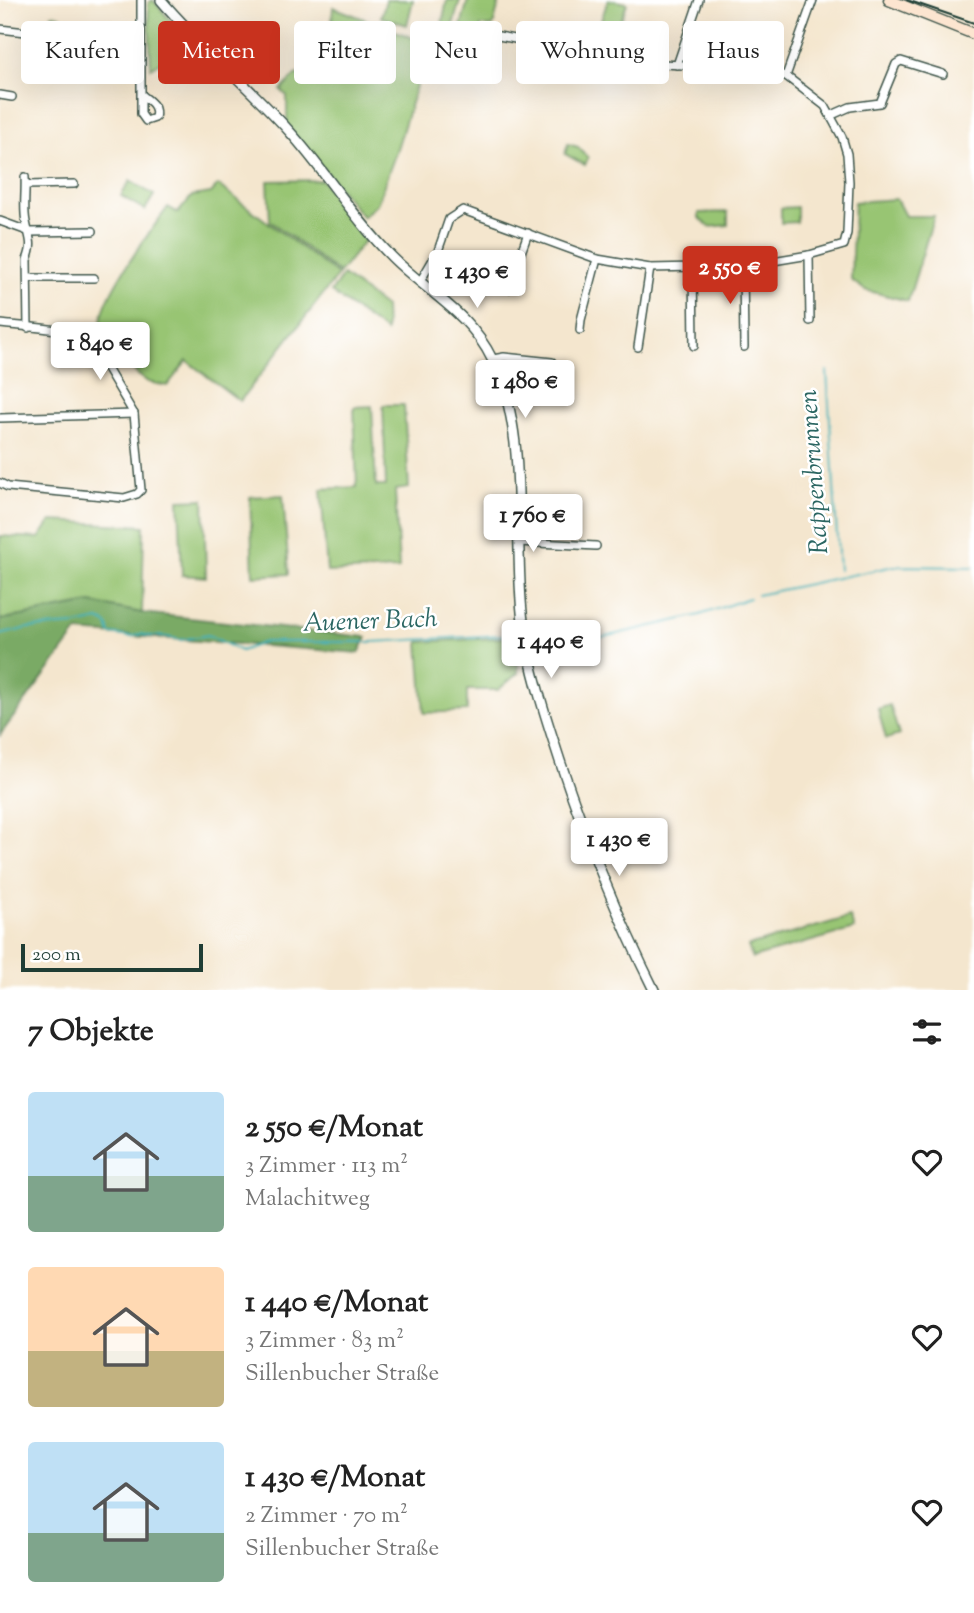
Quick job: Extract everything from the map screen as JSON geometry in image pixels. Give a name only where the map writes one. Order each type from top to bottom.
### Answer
[{"type":"main road","points":[[889,0],[974,34]]},
{"type":"street","points":[[141,0],[142,95]]},
{"type":"street","points":[[161,0],[197,40],[288,129],[394,259],[475,330],[493,359],[506,397],[514,446],[520,594],[525,633],[542,704],[576,809],[611,898],[654,990]]},
{"type":"street","points":[[677,65],[699,0]]},
{"type":"street","points":[[786,76],[813,0]]},
{"type":"street","points":[[0,29],[21,31]]},
{"type":"street","points":[[421,280],[438,251],[449,219],[463,210],[597,259],[650,268],[743,266],[809,255],[844,245],[849,182],[847,154],[842,137],[832,115],[813,95],[786,76],[745,68],[612,59],[502,37]]},
{"type":"street","points":[[832,115],[844,108],[880,103],[896,64],[901,61],[943,74]]},
{"type":"street","points":[[0,95],[12,97]]},
{"type":"street","points":[[28,328],[27,260],[31,252],[30,232],[26,223],[25,181],[74,184]]},
{"type":"street","points":[[0,221],[30,232],[93,231]]},
{"type":"street","points":[[508,289],[528,233]]},
{"type":"street","points":[[809,255],[810,321]]},
{"type":"street","points":[[580,330],[597,259]]},
{"type":"street","points":[[743,266],[744,347]]},
{"type":"street","points":[[638,347],[650,268]]},
{"type":"street","points":[[693,268],[694,346]]},
{"type":"street","points":[[28,278],[94,278]]},
{"type":"street","points":[[0,324],[76,334],[88,339],[134,414],[141,475],[140,493],[124,498],[4,485]]},
{"type":"street","points":[[493,359],[505,357],[552,362]]},
{"type":"street","points":[[0,418],[134,414]]},
{"type":"street","points":[[518,542],[596,546]]},
{"type":"green space","points":[[153,0],[171,21],[158,21],[158,64],[151,68],[148,3]]},
{"type":"green space","points":[[386,0],[413,0],[407,25],[381,17]]},
{"type":"green space","points":[[447,0],[460,0],[454,21],[443,21]]},
{"type":"green space","points":[[468,0],[500,0],[494,21],[462,21]]},
{"type":"green space","points":[[608,0],[627,3],[621,21],[601,21]]},
{"type":"green space","points":[[333,7],[369,21],[332,21]]},
{"type":"green space","points":[[52,14],[65,21],[53,21]]},
{"type":"green space","points":[[396,31],[410,37],[410,84],[417,84],[377,204],[363,217],[287,126],[287,96],[281,90],[294,77],[294,84],[396,84]]},
{"type":"green space","points":[[568,144],[578,147],[588,158],[585,165],[565,154]]},
{"type":"green space","points":[[322,180],[365,240],[339,273],[270,221],[268,181]]},
{"type":"green space","points":[[130,181],[154,195],[145,210],[121,196]]},
{"type":"green space","points":[[218,185],[338,275],[240,401],[187,361],[167,386],[148,382],[137,374],[101,323],[118,280],[168,207],[178,213],[192,196],[211,193]]},
{"type":"green space","points":[[896,199],[905,216],[934,216],[908,301],[865,290],[851,280],[854,202]]},
{"type":"green space","points":[[797,207],[797,222],[781,223],[781,208]]},
{"type":"green space","points":[[728,212],[728,225],[710,227],[699,218],[699,213]]},
{"type":"green space","points":[[343,275],[385,307],[386,332],[331,292]]},
{"type":"green space","points":[[383,405],[404,405],[409,488],[395,490],[399,569],[327,572],[321,489],[357,487],[354,407],[372,406],[376,486],[386,486]]},
{"type":"green space","points":[[283,495],[289,574],[253,576],[250,497]]},
{"type":"green space","points":[[204,499],[206,577],[182,575],[179,500]]},
{"type":"green space","points":[[51,521],[144,526],[142,613],[90,603],[0,620],[0,536],[39,538]]},
{"type":"green space","points":[[91,603],[142,613],[367,637],[359,653],[77,632],[0,735],[0,620]]},
{"type":"green space","points":[[517,637],[518,673],[498,690],[467,690],[467,711],[424,713],[419,642]]},
{"type":"green space","points":[[890,705],[899,735],[886,739],[878,709]]},
{"type":"green space","points":[[850,917],[854,929],[752,958],[748,946]]},
{"type":"waterway","name":"Rappenbrunnen","points":[[827,371],[839,570]]},
{"type":"waterway","points":[[757,595],[894,566],[974,567]]},
{"type":"waterway","name":"Auener Bach","points":[[528,634],[562,643],[578,643],[700,615],[749,598]]},
{"type":"waterway","name":"Auener Bach","points":[[0,635],[28,628],[76,625],[99,620],[107,624],[110,634],[130,637],[142,634],[181,640],[208,635],[241,651],[265,642],[372,642],[522,634]]},
{"type":"tram line","points":[[907,0],[974,23]]}]
